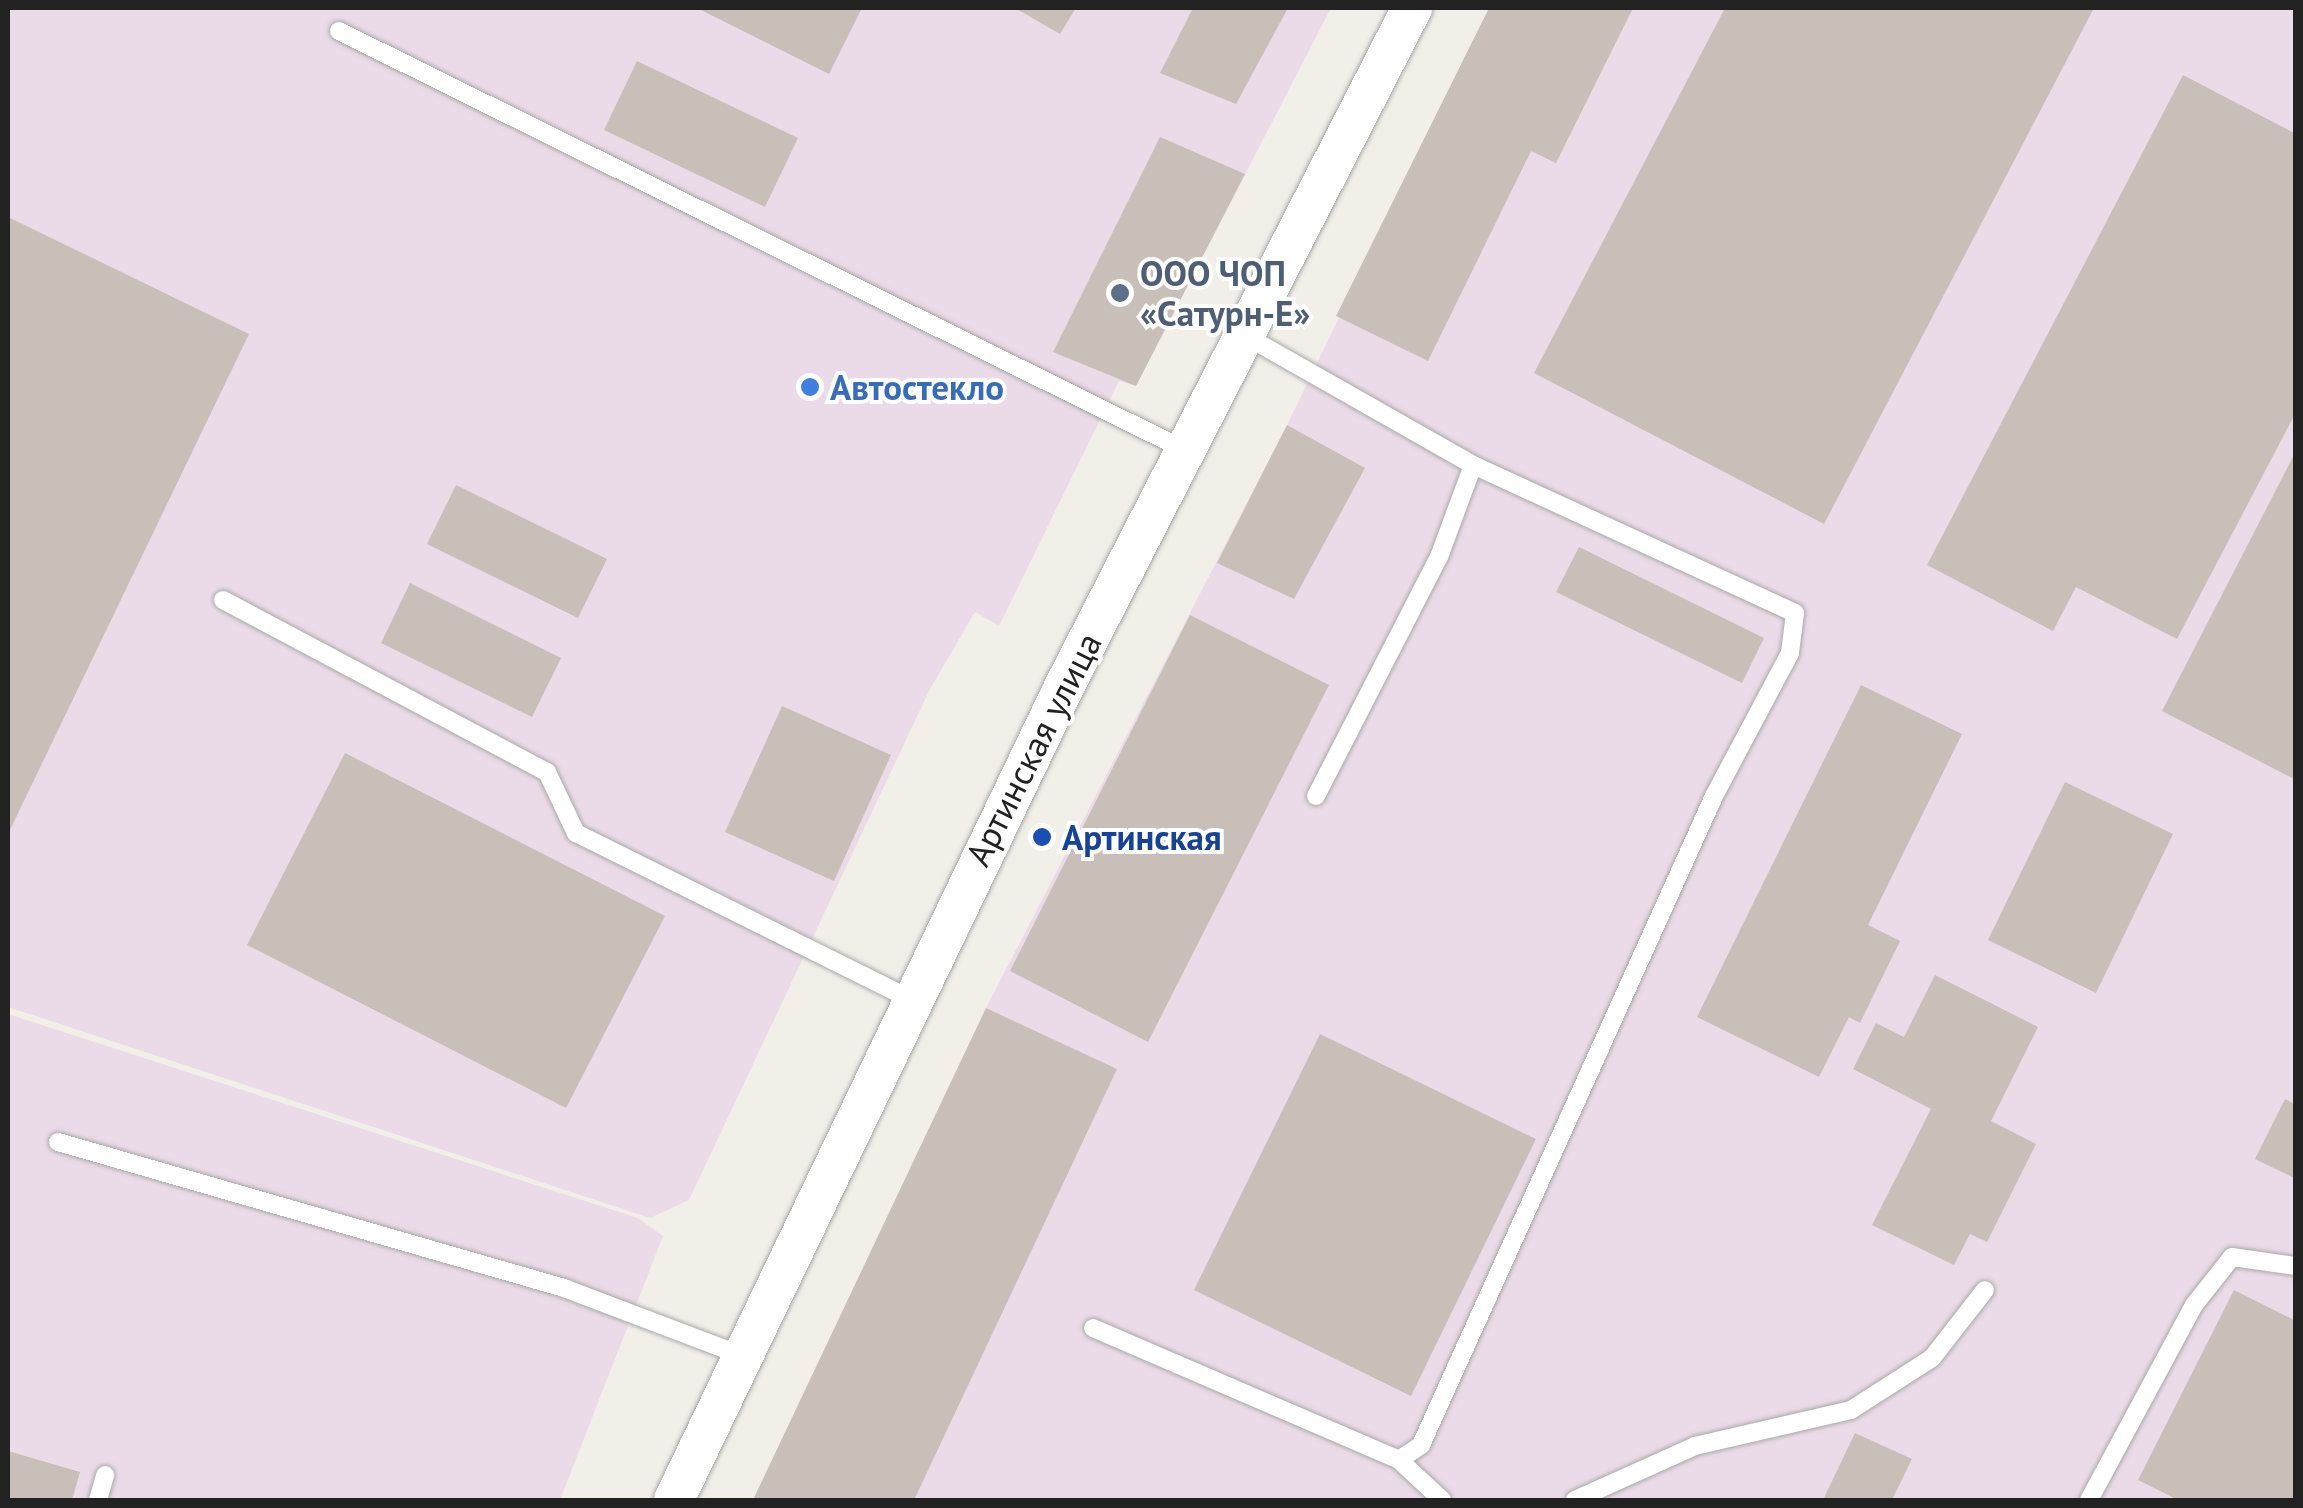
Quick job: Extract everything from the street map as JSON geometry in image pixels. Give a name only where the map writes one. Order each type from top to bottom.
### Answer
[{"type":"street","name":"Артинская улица","points":[[674,1500],[910,999],[1412,8]]},
{"type":"lane","points":[[339,30],[1186,450]]},
{"type":"lane","points":[[1244,335],[1473,465],[1795,613],[1790,653],[1648,938],[1421,1445],[1399,1460]]},
{"type":"lane","points":[[1316,796],[1440,558],[1473,465]]},
{"type":"lane","points":[[223,600],[547,772],[576,833],[910,999]]},
{"type":"lane","points":[[58,1142],[564,1288],[740,1354]]},
{"type":"lane","points":[[2089,1500],[2194,1305],[2232,1257],[2296,1266]]},
{"type":"lane","points":[[1575,1500],[1695,1446],[1851,1410],[1932,1358],[1985,1290]]},
{"type":"lane","points":[[1093,1328],[1399,1460],[1442,1500]]},
{"type":"lane","points":[[98,1500],[105,1475]]},
{"type":"shaded area","points":[[8,8],[1331,8],[1136,386],[1119,381],[999,626],[975,612],[930,689],[689,1200],[650,1218],[8,1007]]},
{"type":"shaded area","points":[[1489,8],[2295,8],[2295,1500],[753,1500],[986,1008],[1287,425]]},
{"type":"shaded area","points":[[8,1014],[638,1218],[663,1236],[560,1500],[8,1500]]},
{"type":"building","points":[[697,8],[862,8],[829,74]]},
{"type":"building","points":[[1015,8],[1076,8],[1060,34]]},
{"type":"building","points":[[1193,8],[1288,8],[1236,104],[1160,73]]},
{"type":"building","points":[[1489,8],[1633,8],[1556,163],[1531,151],[1428,361],[1336,316]]},
{"type":"building","points":[[1725,8],[2094,8],[1824,524],[1534,373]]},
{"type":"building","points":[[637,61],[798,138],[765,207],[604,130]]},
{"type":"building","points":[[2183,75],[2296,134],[2296,412],[2177,639],[2076,587],[2053,631],[1927,565]]},
{"type":"building","points":[[1160,137],[1245,174],[1136,386],[1053,352]]},
{"type":"building","points":[[8,217],[249,334],[8,834]]},
{"type":"building","points":[[1287,425],[1365,468],[1294,599],[1217,563]]},
{"type":"building","points":[[2296,451],[2296,780],[2162,711]]},
{"type":"building","points":[[456,485],[607,559],[578,618],[427,544]]},
{"type":"building","points":[[1579,547],[1764,638],[1742,683],[1556,592]]},
{"type":"building","points":[[410,583],[561,658],[532,717],[381,643]]},
{"type":"building","points":[[1190,615],[1329,685],[1148,1042],[1010,971]]},
{"type":"building","points":[[1861,685],[1962,734],[1868,925],[1900,941],[1860,1023],[1849,1017],[1819,1077],[1697,1017]]},
{"type":"building","points":[[782,706],[891,755],[834,881],[725,832]]},
{"type":"building","points":[[345,753],[665,916],[566,1108],[247,945]]},
{"type":"building","points":[[2065,782],[2173,834],[2096,993],[1988,940]]},
{"type":"building","points":[[1935,975],[2038,1027],[1991,1121],[2036,1144],[1987,1242],[1970,1234],[1954,1265],[1872,1225],[1931,1109],[1853,1069],[1876,1023],[1904,1037]]},
{"type":"building","points":[[986,1008],[1117,1069],[914,1500],[753,1500]]},
{"type":"building","points":[[1320,1034],[1536,1139],[1411,1396],[1194,1290]]},
{"type":"building","points":[[2285,1099],[2296,1105],[2296,1179],[2255,1159]]},
{"type":"building","points":[[2234,1290],[2296,1321],[2296,1500],[2178,1500],[2138,1480]]},
{"type":"building","points":[[1855,1433],[1912,1459],[1892,1500],[1823,1500]]},
{"type":"building","points":[[8,1451],[80,1472],[72,1500],[8,1500]]},
{"type":"place","name":"ООО ЧОП «Сатурн-Е»","points":[[1120,293]]},
{"type":"place","name":"Автостекло","points":[[810,387]]},
{"type":"place","name":"Артинская","points":[[1042,837]]}]
